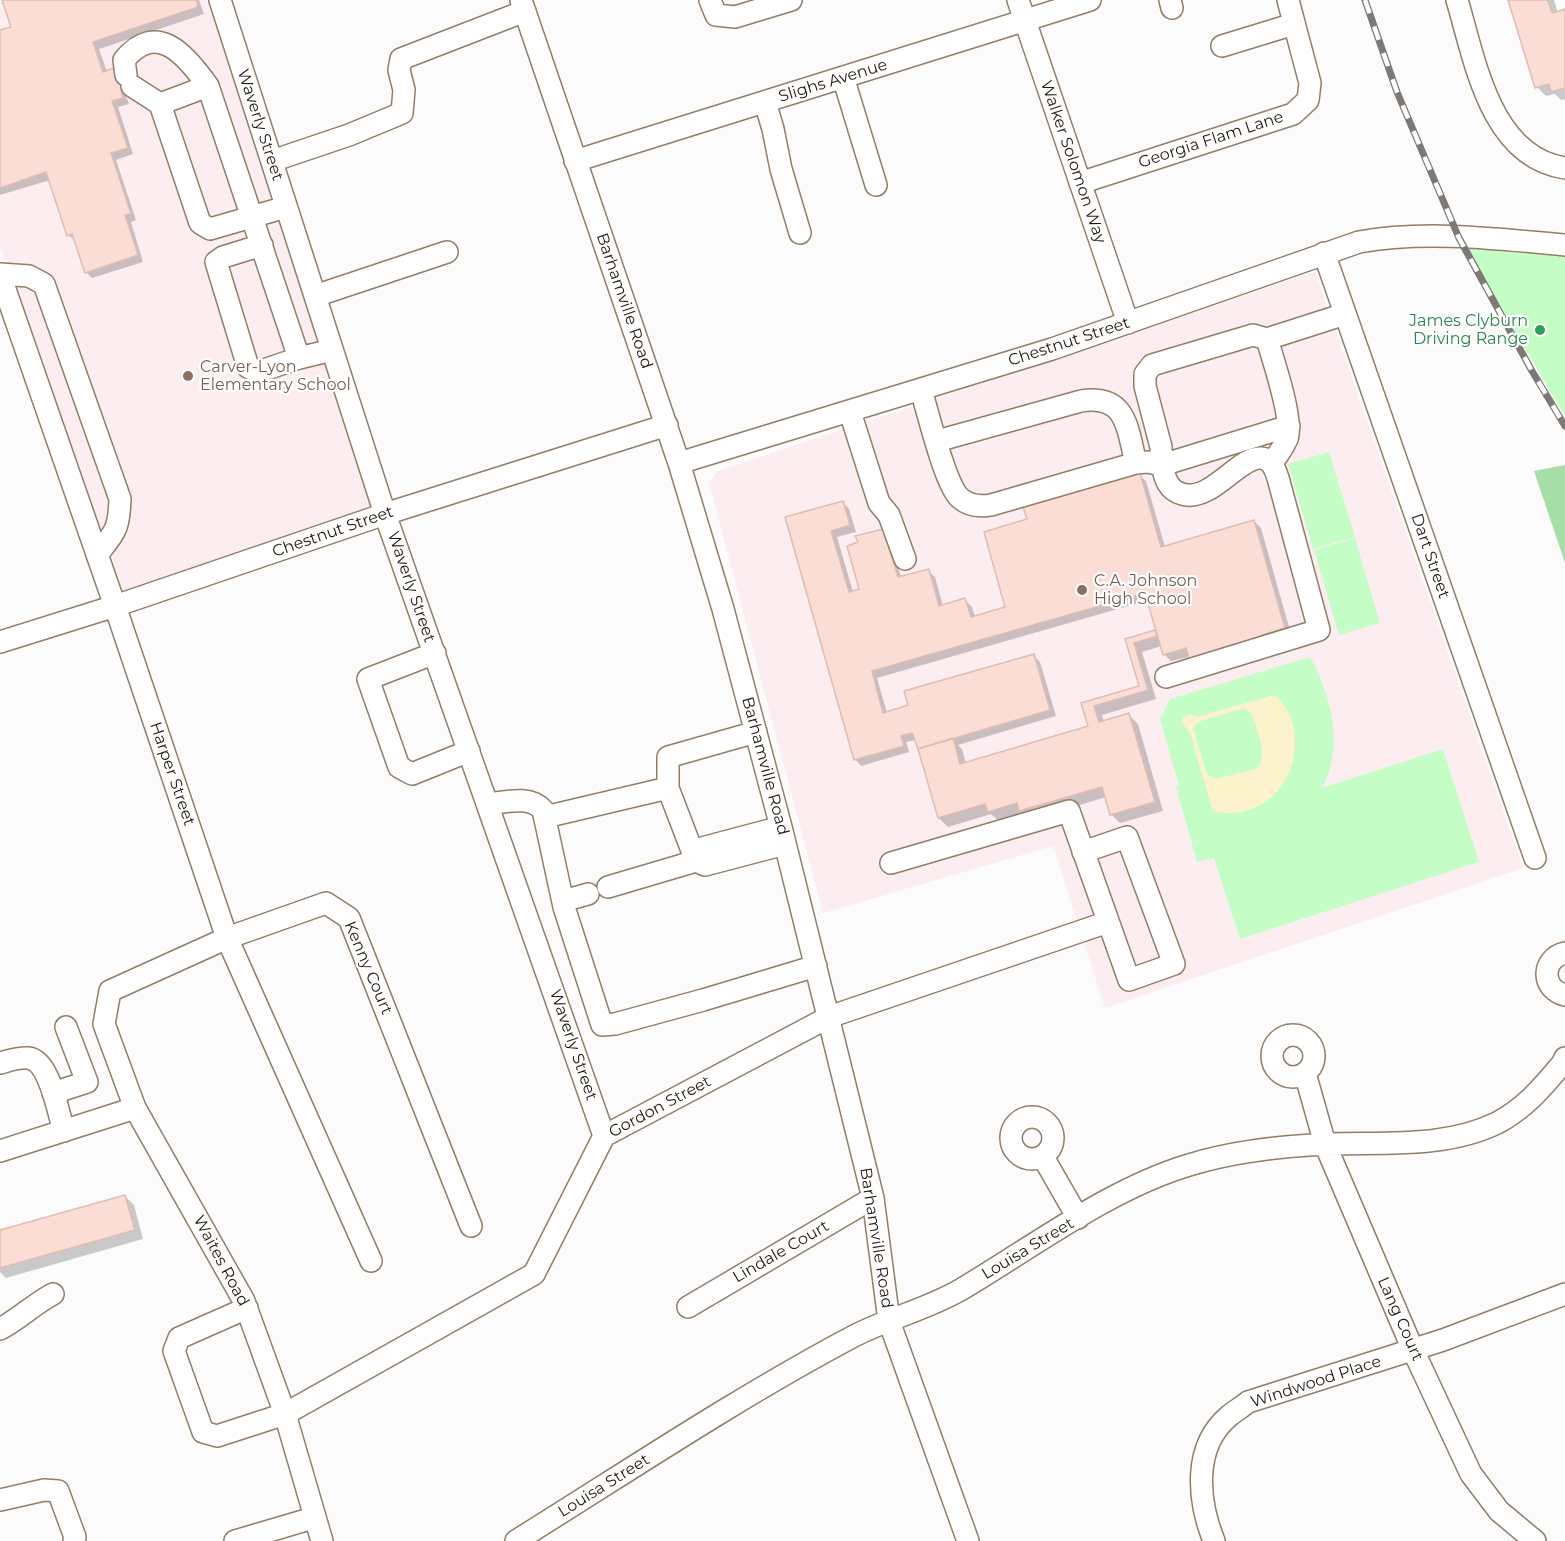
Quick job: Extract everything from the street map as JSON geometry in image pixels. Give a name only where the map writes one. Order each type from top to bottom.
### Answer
[{"type":"street","name":"Waverly Street","points":[[219,0],[386,514],[604,1136]]},
{"type":"street","points":[[710,0],[716,15],[735,17],[791,0]]},
{"type":"street","name":"Walker Solomon Way","points":[[1018,0],[1128,323]]},
{"type":"street","name":"Slighs Avenue","points":[[575,161],[1090,0]]},
{"type":"street","name":"Georgia Flam Lane","points":[[1080,183],[1293,114],[1308,100],[1310,83],[1288,0]]},
{"type":"street","points":[[1457,0],[1487,101],[1525,152],[1554,167],[1565,168]]},
{"type":"street","points":[[272,161],[370,127],[402,113],[404,90],[399,70],[400,59],[523,6]]},
{"type":"street","name":"Barhamville Road","points":[[523,6],[667,425],[723,609],[783,836],[873,1198],[889,1321],[964,1539]]},
{"type":"street","points":[[1222,46],[1294,24]]},
{"type":"street","points":[[286,207],[253,216],[210,229],[200,223],[160,104],[129,81],[124,60],[135,47],[147,42],[160,42],[171,47],[192,64],[208,86],[253,216],[299,358]]},
{"type":"street","points":[[843,77],[876,185]]},
{"type":"street","points":[[160,104],[208,86]]},
{"type":"street","points":[[765,102],[781,170],[800,233]]},
{"type":"street","name":"Chestnut Street","points":[[679,463],[1052,349],[1324,253],[1378,239],[1459,238],[1565,245]]},
{"type":"street","points":[[262,245],[223,257],[216,262],[248,367],[258,372],[332,350]]},
{"type":"street","points":[[315,296],[447,252]]},
{"type":"street","name":"Dart Street","points":[[1324,253],[1535,858]]},
{"type":"street","points":[[0,274],[29,276],[44,284],[120,499],[117,526],[97,555]]},
{"type":"street","name":"Harper Street","points":[[0,274],[227,938],[371,1262]]},
{"type":"street","points":[[1166,676],[1319,630],[1278,478],[1272,464],[1262,458],[1252,459],[1206,491],[1186,495],[1172,489],[1167,484],[1162,465],[1161,447],[1145,386],[1145,374],[1152,365],[1252,335],[1267,339],[1345,314]]},
{"type":"street","points":[[1267,339],[1289,426],[1287,438],[1272,464]]},
{"type":"street","points":[[921,390],[950,486],[961,499],[976,506],[990,505],[1136,463],[1148,462],[1162,465],[1289,426]]},
{"type":"street","points":[[937,441],[1081,400],[1100,399],[1113,405],[1126,423],[1136,463]]},
{"type":"street","points":[[850,412],[879,503],[889,514],[905,559]]},
{"type":"street","name":"Chestnut Street","points":[[0,642],[115,606],[386,514],[667,425]]},
{"type":"street","points":[[435,653],[368,679],[399,767],[412,774],[469,751]]},
{"type":"street","points":[[696,861],[668,788],[668,757],[756,732]]},
{"type":"street","points":[[545,817],[668,788]]},
{"type":"street","points":[[488,804],[520,800],[539,806],[545,817],[563,901],[602,1024],[615,1024],[816,966]]},
{"type":"street","points":[[891,862],[1069,811],[1083,852],[1100,925],[1129,980],[1174,964],[1127,837],[1083,852]]},
{"type":"street","points":[[608,888],[696,861],[702,848],[783,836]]},
{"type":"street","points":[[563,901],[588,894]]},
{"type":"street","name":"Kenny Court","points":[[110,991],[227,938],[326,903],[349,918],[471,1226]]},
{"type":"street","name":"Gordon Street","points":[[247,1308],[179,1338],[174,1350],[203,1432],[217,1436],[285,1414],[534,1274],[604,1136],[829,1017],[1100,925]]},
{"type":"street","points":[[1565,953],[1554,958],[1546,974],[1549,985],[1565,995]]},
{"type":"street","name":"Waites Road","points":[[110,991],[104,1024],[135,1108],[247,1308],[285,1414],[322,1541]]},
{"type":"street","points":[[567,1027],[598,1015]]},
{"type":"street","points":[[53,1093],[87,1082],[66,1027]]},
{"type":"street","points":[[0,1063],[27,1057],[35,1060],[47,1072],[64,1131]]},
{"type":"street","name":"Louisa Street","points":[[516,1541],[766,1385],[857,1335],[959,1291],[1078,1218],[1132,1188],[1186,1166],[1232,1154],[1325,1144],[1459,1137],[1498,1122],[1533,1099],[1565,1058]]},
{"type":"street","name":"Lang Court","points":[[1305,1073],[1325,1144],[1413,1350],[1472,1474],[1499,1511],[1535,1541]]},
{"type":"street","points":[[0,1151],[135,1108]]},
{"type":"street","points":[[1043,1157],[1078,1218]]},
{"type":"street","name":"Lindale Court","points":[[688,1307],[873,1198]]},
{"type":"street","points":[[0,1329],[53,1294]]},
{"type":"street","name":"Windwood Place","points":[[1214,1541],[1205,1519],[1200,1491],[1203,1461],[1212,1438],[1227,1417],[1248,1402],[1413,1350],[1565,1294]]},
{"type":"street","points":[[0,1500],[44,1490],[58,1491],[75,1537],[74,1541]]},
{"type":"street","points":[[235,1541],[314,1518]]},
{"type":"shaded area","name":"Carver-Lyon Elementary School","points":[[0,0],[209,0],[373,506],[122,593],[0,247]]},
{"type":"shaded area","name":"C.A. Johnson High School","points":[[1315,272],[1523,868],[1105,1008],[1053,846],[823,913],[709,483],[718,471]]},
{"type":"green space","name":"James Clyburn Driving Range","points":[[1459,238],[1565,245],[1565,416]]},
{"type":"green space","points":[[1329,452],[1355,537],[1313,549],[1288,464]]},
{"type":"green space","points":[[1565,465],[1565,563],[1534,471]]},
{"type":"green space","points":[[1355,538],[1380,623],[1339,635],[1314,550]]},
{"type":"green space","points":[[1310,657],[1329,705],[1334,739],[1333,756],[1322,788],[1443,749],[1479,862],[1240,939],[1214,858],[1197,862],[1176,787],[1179,785],[1160,719],[1170,699]]},
{"type":"sand","points":[[1274,695],[1278,698],[1285,706],[1292,721],[1295,749],[1292,765],[1285,781],[1275,794],[1263,804],[1248,810],[1231,813],[1213,811],[1189,730],[1182,724],[1183,717],[1190,714],[1197,717]],"holes":[[[1244,708],[1251,713],[1261,742],[1260,764],[1255,769],[1216,779],[1207,775],[1193,729],[1198,722]]]},
{"type":"building","points":[[2,0],[196,0],[198,7],[93,42],[103,72],[114,68],[117,78],[135,72],[139,84],[121,90],[123,98],[112,101],[128,148],[111,153],[131,214],[125,215],[138,255],[85,273],[72,234],[67,236],[46,172],[0,188],[0,30],[11,27]]},
{"type":"building","points":[[1508,0],[1548,0],[1552,13],[1565,9],[1565,88],[1551,92],[1549,84],[1535,88]]},
{"type":"building","points":[[1140,473],[1161,547],[1254,520],[1285,628],[1262,635],[1265,642],[1190,664],[1186,648],[1163,655],[1145,593],[872,671],[883,713],[908,705],[904,691],[1034,654],[1050,710],[918,749],[912,733],[901,736],[904,746],[854,760],[785,517],[843,501],[850,525],[831,531],[849,592],[859,589],[847,546],[858,542],[855,536],[883,529],[898,577],[929,569],[939,606],[965,598],[971,617],[1005,607],[984,532],[1027,519],[1023,507]]},
{"type":"building","points":[[1155,630],[1157,636],[1134,643],[1148,690],[1094,706],[1099,722],[1129,713],[1155,802],[1110,815],[1102,787],[1019,811],[1017,803],[988,812],[985,804],[938,818],[918,749],[953,738],[960,764],[1088,726],[1081,703],[1139,686],[1125,639]]},
{"type":"building","points":[[125,1195],[135,1230],[0,1268],[0,1230]]},
{"type":"railway","points":[[1365,0],[1397,92],[1459,238],[1565,426]]},
{"type":"place","name":"James Clyburn Driving Range","points":[[1540,330]]},
{"type":"place","name":"Carver-Lyon Elementary School","points":[[188,376]]},
{"type":"place","name":"C.A. Johnson High School","points":[[1082,590]]}]
